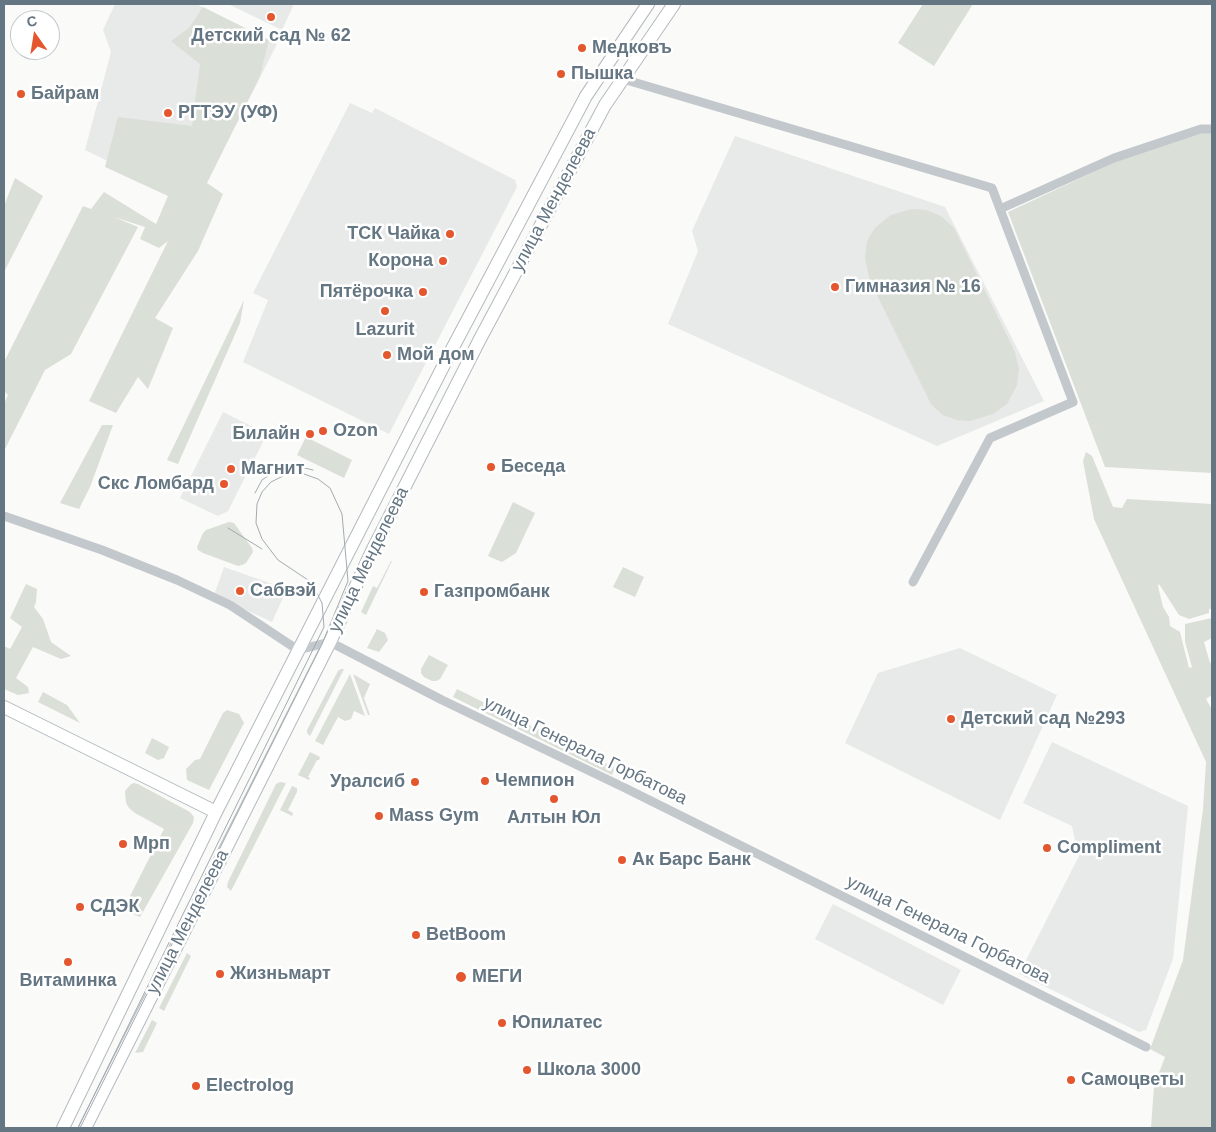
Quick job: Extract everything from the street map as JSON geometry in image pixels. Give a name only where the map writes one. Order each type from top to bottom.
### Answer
[{"type":"main road","name":"улица Менделеева","points":[[63,1128],[216,812],[460,334],[586,96],[648,4]]},
{"type":"main road","name":"улица Менделеева","points":[[85,1128],[330,642],[372,551],[480,340],[605,105],[674,4]]},
{"type":"main road","points":[[4,707],[216,812]]},
{"type":"street","points":[[604,69],[623,79],[992,188],[1073,402],[990,438],[913,582]]},
{"type":"street","points":[[1000,210],[1114,158],[1201,129],[1212,129]]},
{"type":"street","points":[[4,516],[102,550],[177,580],[230,605],[298,650],[330,642]]},
{"type":"street","name":"улица Генерала Горбатова","points":[[330,642],[442,700],[1146,1047]]},
{"type":"shaded area","name":"РГТЭУ (УФ)","points":[[115,4],[196,4],[277,44],[196,204],[85,150],[111,52],[103,30]]},
{"type":"shaded area","name":"Детский сад № 62","points":[[228,4],[294,4],[282,30]]},
{"type":"shaded area","points":[[923,4],[973,4],[934,66],[898,43]]},
{"type":"shaded area","points":[[203,7],[269,40],[260,76],[207,183],[223,194],[198,251],[155,318],[173,328],[148,389],[138,377],[116,413],[89,401],[168,241],[159,248],[140,239],[145,227],[114,217],[138,227],[71,354],[45,370],[4,451],[4,404],[8,395],[4,391],[4,362],[83,206],[91,209],[104,192],[156,224],[168,196],[105,167],[118,117],[192,126],[200,64],[171,41],[189,28]]},
{"type":"shaded area","points":[[350,103],[372,113],[375,108],[515,180],[517,187],[389,434],[243,362],[268,300],[253,293]]},
{"type":"shaded area","points":[[1203,133],[1212,133],[1212,473],[1105,467],[1008,212],[1115,162]]},
{"type":"shaded area","name":"Гимназия № 16","points":[[735,136],[945,207],[1044,401],[937,446],[668,324],[698,251],[692,231]]},
{"type":"shaded area","points":[[15,178],[43,196],[4,272],[4,206]]},
{"type":"shaded area","points":[[912,209],[926,210],[941,216],[954,228],[1015,352],[1019,369],[1017,385],[1007,404],[993,414],[970,421],[957,420],[943,415],[931,404],[870,281],[865,258],[867,241],[875,228],[891,215]]},
{"type":"shaded area","points":[[244,300],[240,323],[178,464],[167,460]]},
{"type":"shaded area","points":[[223,412],[267,434],[228,511],[218,516],[180,498]]},
{"type":"shaded area","points":[[102,425],[113,425],[90,487],[79,509],[60,503]]},
{"type":"shaded area","points":[[306,437],[352,460],[344,478],[297,455]]},
{"type":"shaded area","points":[[1086,452],[1092,456],[1113,507],[1122,508],[1127,499],[1212,504],[1212,609],[1209,609],[1209,613],[1189,619],[1179,615],[1159,584],[1158,586],[1163,607],[1169,617],[1170,626],[1180,632],[1189,668],[1192,667],[1185,642],[1185,624],[1212,618],[1212,638],[1204,642],[1210,663],[1212,663],[1212,695],[1206,699],[1212,707],[1212,1128],[1151,1128],[1154,1086],[1165,1057],[1150,1049],[1183,960],[1203,809],[1206,762],[1094,519],[1083,461]]},
{"type":"shaded area","points":[[513,502],[535,513],[516,553],[502,562],[488,556]]},
{"type":"shaded area","points":[[229,522],[234,523],[252,548],[253,552],[246,563],[242,565],[238,566],[203,553],[197,547],[206,530]]},
{"type":"shaded area","points":[[391,561],[366,615],[361,612],[373,586],[377,588]]},
{"type":"shaded area","points":[[224,567],[287,589],[272,622],[214,595]]},
{"type":"shaded area","points":[[623,567],[644,577],[635,597],[613,587]]},
{"type":"shaded area","points":[[26,584],[37,589],[34,607],[43,619],[51,642],[71,656],[61,659],[33,647],[16,678],[28,687],[29,693],[18,695],[4,689],[4,646],[10,649],[22,627],[10,618]]},
{"type":"shaded area","points":[[377,629],[385,633],[388,640],[379,652],[367,648]]},
{"type":"shaded area","name":"Детский сад №293","points":[[960,648],[1057,695],[1000,820],[845,743],[878,673]]},
{"type":"shaded area","points":[[429,655],[448,665],[440,679],[436,681],[424,677],[421,673],[421,669]]},
{"type":"shaded area","points":[[344,669],[310,736],[307,730],[338,671]]},
{"type":"shaded area","points":[[350,674],[365,716],[354,711],[351,719],[345,721],[338,717],[323,745],[315,741]]},
{"type":"shaded area","points":[[353,674],[370,684],[364,698],[370,715],[368,715]]},
{"type":"shaded area","points":[[457,689],[615,768],[612,775],[453,697]]},
{"type":"shaded area","points":[[43,692],[67,705],[80,723],[38,702]]},
{"type":"shaded area","points":[[227,710],[239,714],[244,723],[209,790],[187,780],[186,769],[195,760],[200,759],[223,713]]},
{"type":"shaded area","points":[[152,738],[169,747],[164,758],[158,760],[145,753]]},
{"type":"shaded area","points":[[1052,742],[1188,806],[1173,959],[1146,1030],[1139,1032],[1019,974],[1084,846],[1075,841],[1072,826],[1023,803]]},
{"type":"shaded area","points":[[310,752],[320,757],[308,777],[310,778],[309,780],[298,775]]},
{"type":"shaded area","points":[[280,782],[286,783],[231,891],[227,887],[228,882],[276,784]]},
{"type":"shaded area","points":[[134,783],[190,812],[194,817],[193,823],[140,917],[123,910],[164,829],[129,808],[126,803],[125,791]]},
{"type":"shaded area","points":[[292,786],[297,788],[297,792],[288,810],[293,813],[292,816],[280,810]]},
{"type":"shaded area","points":[[833,904],[961,970],[943,1005],[815,939]]},
{"type":"shaded area","points":[[187,953],[191,956],[164,1011],[159,1008]]},
{"type":"shaded area","points":[[152,1020],[157,1023],[143,1052],[135,1053]]},
{"type":"tram line","points":[[255,493],[262,480],[278,469],[296,466],[313,470]]},
{"type":"tram line","points":[[78,1128],[324,627],[322,603],[311,582],[278,560],[262,539],[256,523],[257,504],[262,492],[271,482],[287,474],[304,474],[318,479],[330,488],[342,514],[348,581],[322,644],[80,1128]]},
{"type":"tram line","points":[[228,528],[262,549]]},
{"type":"place","name":"Детский сад № 62","points":[[271,17]]},
{"type":"place","name":"Медковъ","points":[[582,48]]},
{"type":"place","name":"Пышка","points":[[561,74]]},
{"type":"place","name":"Байрам","points":[[21,94]]},
{"type":"place","name":"РГТЭУ (УФ)","points":[[168,113]]},
{"type":"place","name":"ТСК Чайка","points":[[450,234]]},
{"type":"place","name":"Корона","points":[[443,261]]},
{"type":"place","name":"Гимназия № 16","points":[[835,287]]},
{"type":"place","name":"Пятёрочка","points":[[423,292]]},
{"type":"place","name":"Lazurit","points":[[385,311]]},
{"type":"place","name":"Мой дом","points":[[387,355]]},
{"type":"place","name":"Ozon","points":[[323,431]]},
{"type":"place","name":"Билайн","points":[[310,434]]},
{"type":"place","name":"Беседа","points":[[491,467]]},
{"type":"place","name":"Магнит","points":[[231,469]]},
{"type":"place","name":"Скс Ломбард","points":[[224,484]]},
{"type":"place","name":"Сабвэй","points":[[240,591]]},
{"type":"place","name":"Газпромбанк","points":[[424,592]]},
{"type":"place","name":"Детский сад №293","points":[[951,719]]},
{"type":"place","name":"Чемпион","points":[[485,781]]},
{"type":"place","name":"Уралсиб","points":[[415,782]]},
{"type":"place","name":"Алтын Юл","points":[[554,799]]},
{"type":"place","name":"Mass Gym","points":[[379,816]]},
{"type":"place","name":"Мрп","points":[[123,844]]},
{"type":"place","name":"Compliment","points":[[1047,848]]},
{"type":"place","name":"Ак Барс Банк","points":[[622,860]]},
{"type":"place","name":"СДЭК","points":[[80,907]]},
{"type":"place","name":"BetBoom","points":[[416,935]]},
{"type":"place","name":"Витаминка","points":[[68,962]]},
{"type":"place","name":"Жизньмарт","points":[[220,974]]},
{"type":"place","name":"МЕГИ","points":[[461,977]]},
{"type":"place","name":"Юпилатес","points":[[502,1023]]},
{"type":"place","name":"Школа 3000","points":[[527,1070]]},
{"type":"place","name":"Самоцветы","points":[[1071,1080]]},
{"type":"place","name":"Electrolog","points":[[196,1086]]}]
